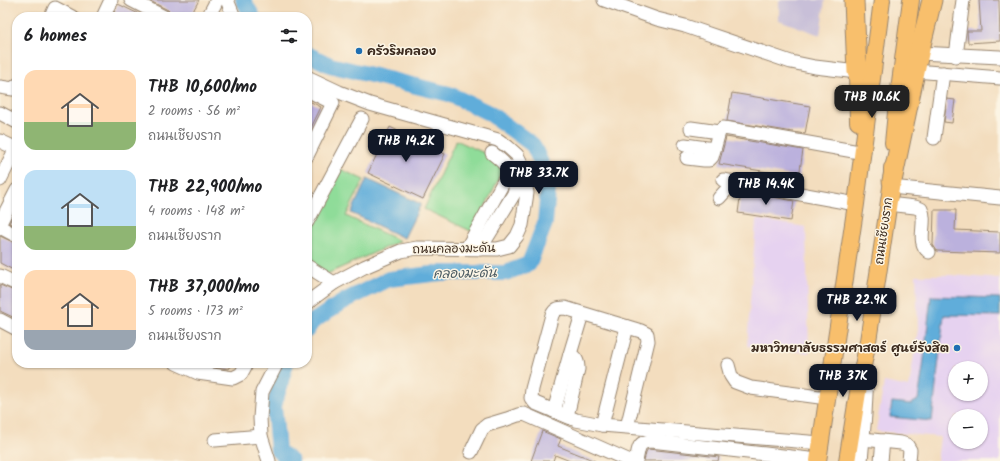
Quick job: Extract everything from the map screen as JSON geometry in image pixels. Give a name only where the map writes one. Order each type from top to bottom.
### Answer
[{"type":"highway","points":[[854,0],[857,72]]},
{"type":"highway","points":[[891,184],[932,0]]},
{"type":"main road","points":[[860,160],[857,72],[864,0]]},
{"type":"main road","points":[[818,461],[856,204],[860,160],[882,0]]},
{"type":"main road","name":"ถนนเชียงราก","points":[[847,461],[868,341],[891,184],[892,149],[896,112],[911,0]]},
{"type":"street","points":[[105,12],[111,0]]},
{"type":"street","points":[[131,0],[154,12]]},
{"type":"street","points":[[604,0],[792,62],[815,67],[857,72]]},
{"type":"street","points":[[956,56],[963,0]]},
{"type":"street","points":[[210,12],[216,1],[228,12]]},
{"type":"street","points":[[917,62],[956,56],[1000,57]]},
{"type":"street","points":[[917,62],[943,73],[1000,78]]},
{"type":"street","points":[[934,138],[943,73]]},
{"type":"street","points":[[312,79],[370,104],[498,140],[517,154],[473,249]]},
{"type":"street","points":[[0,87],[12,89]]},
{"type":"street","points":[[312,92],[333,103],[312,133]]},
{"type":"street","points":[[0,113],[12,119]]},
{"type":"street","points":[[312,213],[362,119]]},
{"type":"street","points":[[691,128],[719,132]]},
{"type":"street","points":[[686,152],[704,160],[709,160],[712,156],[719,132],[723,128],[860,160]]},
{"type":"street","points":[[0,141],[12,146]]},
{"type":"street","points":[[492,153],[502,161],[509,172]]},
{"type":"street","name":"ถนนคลองมะดัน","points":[[312,297],[364,267],[401,251],[417,248],[497,249],[509,246],[517,236],[522,225],[527,193],[522,165],[517,154]]},
{"type":"street","points":[[0,180],[12,157]]},
{"type":"street","points":[[719,198],[729,187],[729,182],[856,204]]},
{"type":"street","points":[[891,184],[1000,198]]},
{"type":"street","points":[[0,223],[12,200]]},
{"type":"street","points":[[888,204],[922,209],[924,214],[922,242],[925,249],[929,252]]},
{"type":"street","points":[[0,227],[12,233]]},
{"type":"street","points":[[312,269],[334,283]]},
{"type":"street","points":[[0,276],[12,282]]},
{"type":"street","points":[[627,427],[648,341],[647,334],[565,308],[554,310],[532,389],[531,398],[535,403],[567,416],[602,425],[820,443]]},
{"type":"street","points":[[554,410],[582,314]]},
{"type":"street","points":[[0,320],[12,326]]},
{"type":"street","points":[[602,425],[627,327]]},
{"type":"street","points":[[861,461],[868,341]]},
{"type":"street","points":[[567,416],[578,369],[578,362],[570,354]]},
{"type":"street","points":[[728,364],[731,376],[735,382],[751,388],[827,398]]},
{"type":"street","points":[[200,368],[233,378],[244,369]]},
{"type":"street","points":[[269,461],[261,436],[260,418],[262,392],[274,368]]},
{"type":"street","points":[[471,452],[482,429],[487,425],[518,414],[524,414],[630,461]]},
{"type":"street","points":[[215,440],[261,436]]},
{"type":"street","points":[[863,439],[907,445],[910,450],[909,461]]},
{"type":"street","points":[[636,461],[639,446],[645,442],[651,441],[818,461]]},
{"type":"street","points":[[881,461],[883,441]]},
{"type":"shaded area","points":[[779,0],[825,0],[820,35],[779,20]]},
{"type":"shaded area","points":[[756,219],[806,227],[809,353],[747,346]]},
{"type":"shaded area","name":"มหาวิทยาลัยธรรมศาสตร์ ศูนย์รังสิต","points":[[916,275],[951,275],[1000,279],[1000,461],[937,461],[940,437],[876,431],[884,382],[909,387],[918,329]]},
{"type":"green space","points":[[456,140],[506,163],[473,232],[424,209]]},
{"type":"green space","points":[[338,168],[364,180],[346,216],[400,241],[327,274],[312,264],[312,217]]},
{"type":"water","points":[[367,179],[421,204],[404,238],[351,213]]},
{"type":"water","points":[[931,296],[1000,298],[1000,316],[944,315],[932,421],[890,417],[892,402],[911,404],[918,400]]},
{"type":"building","points":[[148,0],[199,0],[193,12],[170,12]]},
{"type":"building","points":[[979,0],[999,0],[1000,41],[968,43],[967,31],[981,31]]},
{"type":"building","points":[[118,4],[135,12],[114,12]]},
{"type":"building","points":[[732,93],[810,106],[805,134],[727,121]]},
{"type":"building","points":[[947,99],[955,100],[952,123],[944,122]]},
{"type":"building","points":[[312,102],[321,107],[312,126]]},
{"type":"building","points":[[390,127],[445,154],[423,199],[368,173]]},
{"type":"building","points":[[726,137],[803,150],[799,177],[719,164]]},
{"type":"building","points":[[741,191],[794,201],[791,221],[738,213]]},
{"type":"building","points":[[934,210],[956,210],[955,230],[1000,232],[1000,253],[937,251],[933,245]]},
{"type":"building","points":[[12,217],[12,224],[9,223]]},
{"type":"building","points":[[0,236],[12,242],[12,269],[0,263]]},
{"type":"building","points":[[0,285],[12,290],[12,317],[0,311]]},
{"type":"building","points":[[542,431],[561,439],[558,446],[595,461],[570,461],[555,455],[553,461],[531,461]]},
{"type":"building","points":[[648,449],[719,457],[718,461],[644,461]]},
{"type":"waterway","name":"คลองมะดัน","points":[[243,0],[250,12]]},
{"type":"waterway","name":"คลองมะดัน","points":[[312,56],[330,65],[449,94],[489,113],[533,145],[549,180],[545,223],[529,264],[505,273],[441,273],[389,279],[346,300],[312,322]]},
{"type":"waterway","name":"คลองมะดัน","points":[[285,368],[274,406],[278,451],[291,461]]},
{"type":"place","name":"ครัวริมคลอง","points":[[359,51]]},
{"type":"place","name":"มหาวิทยาลัยธรรมศาสตร์ ศูนย์รังสิต","points":[[957,348]]}]
